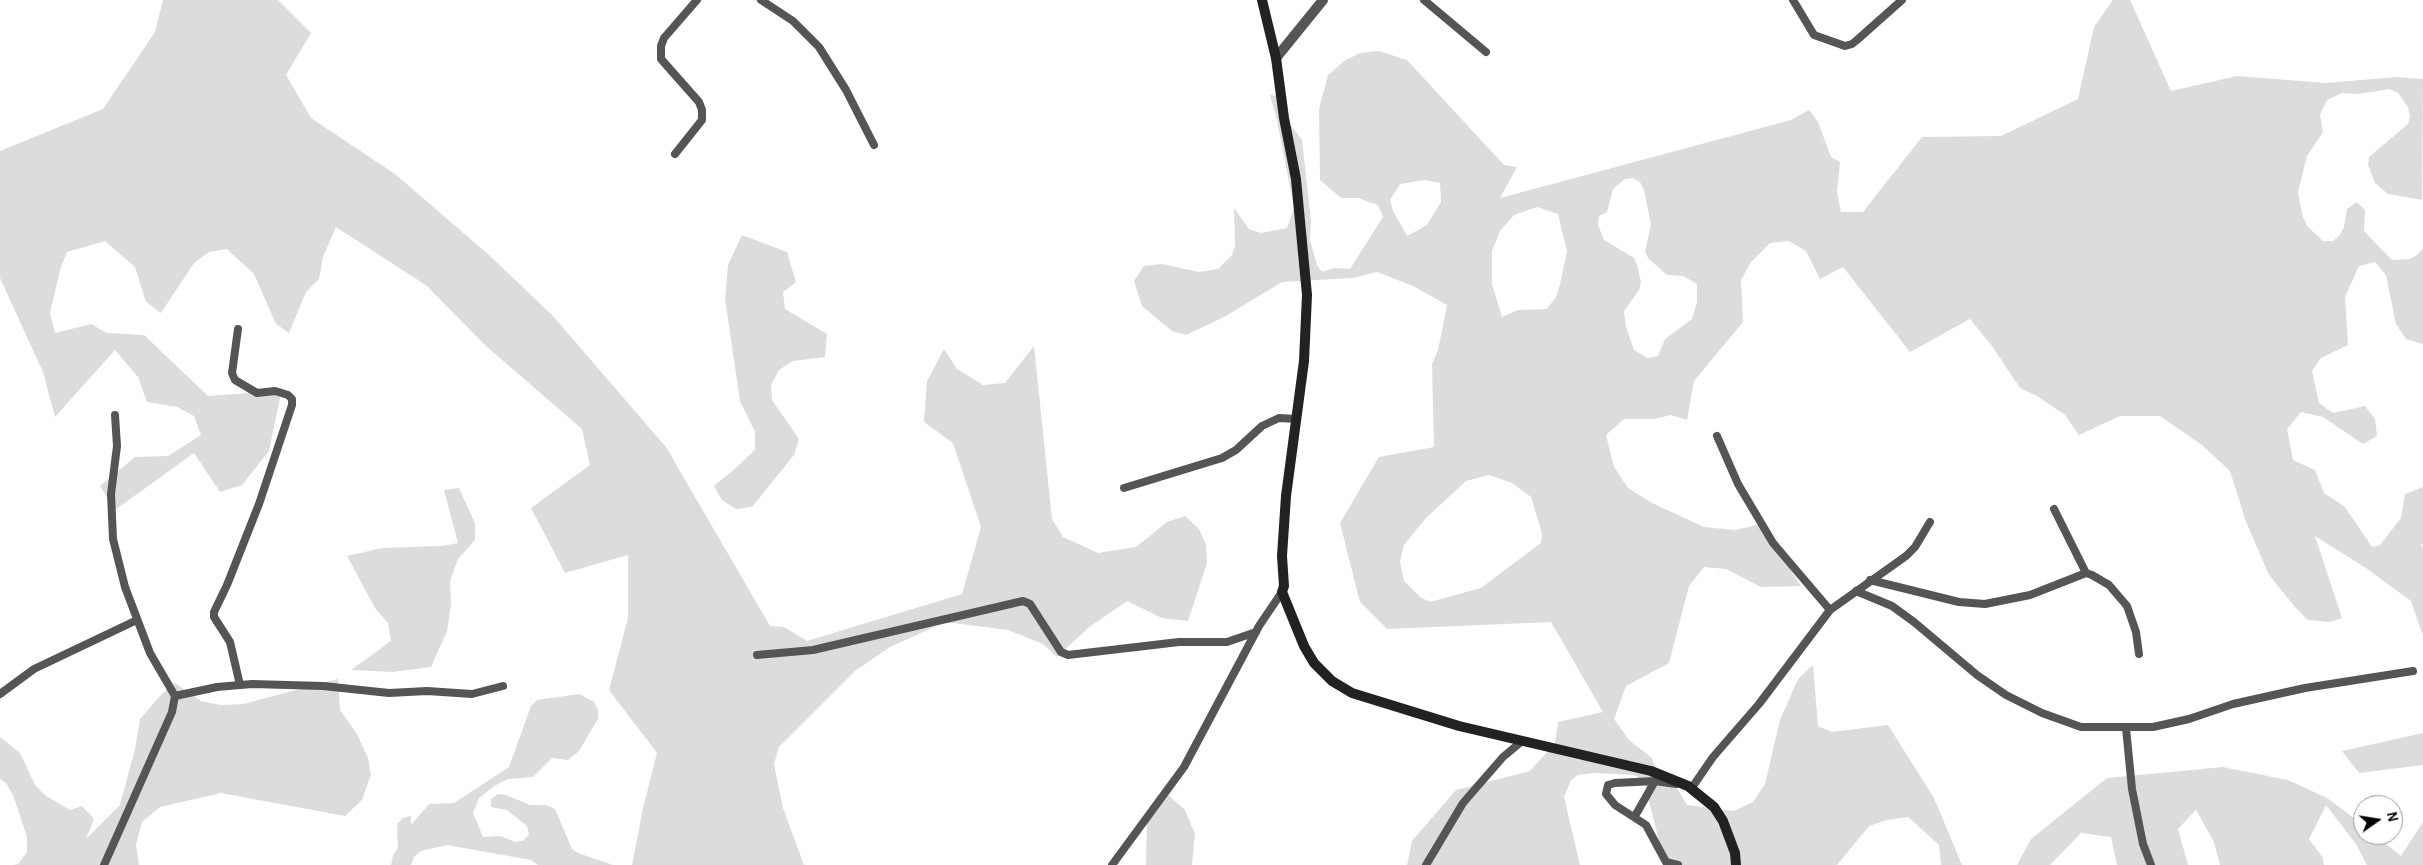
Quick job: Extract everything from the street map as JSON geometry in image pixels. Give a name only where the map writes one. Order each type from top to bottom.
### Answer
[{"type":"main road","points":[[1262,0],[1276,58],[1284,118],[1296,179],[1308,294],[1304,361],[1286,496],[1282,556],[1284,586],[1282,592],[1304,646],[1314,663],[1332,681],[1352,693],[1459,726],[1651,772],[1689,787],[1714,807],[1723,821],[1735,853],[1736,865]]},
{"type":"street","points":[[675,154],[702,120],[702,110],[699,102],[660,59],[661,46],[664,38],[696,0]]},
{"type":"street","points":[[761,0],[793,21],[819,47],[846,90],[874,145]]},
{"type":"street","points":[[1276,58],[1323,0]]},
{"type":"street","points":[[1424,0],[1486,52]]},
{"type":"street","points":[[1793,0],[1814,35],[1845,46],[1858,40],[1902,0]]},
{"type":"street","points":[[238,329],[232,373],[236,380],[257,392],[275,392],[292,399],[259,504],[227,585],[214,612],[214,617],[230,642],[240,685]]},
{"type":"street","points":[[104,865],[172,712],[176,696],[150,653],[119,567],[113,539],[111,501],[117,446],[115,415]]},
{"type":"street","points":[[1124,488],[1222,458],[1236,450],[1262,426],[1279,418],[1297,419]]},
{"type":"street","points":[[1717,436],[1738,484],[1773,543],[1830,610]]},
{"type":"street","points":[[2054,509],[2086,573],[2104,581],[2127,606],[2136,632],[2139,654]]},
{"type":"street","points":[[1678,865],[1666,862],[1660,855],[1654,836],[1646,825],[1608,799],[1606,789],[1615,783],[1655,782],[1689,787],[1759,704],[1830,610],[1844,602],[1870,580],[1906,556],[1915,546],[1930,522]]},
{"type":"street","points":[[1870,580],[1959,602],[1985,604],[2030,595],[2086,573]]},
{"type":"street","points":[[1856,591],[1892,606],[1914,622],[1976,675],[2006,695],[2042,713],[2080,727],[2153,727],[2189,720],[2233,704],[2305,688],[2413,671]]},
{"type":"street","points":[[1112,865],[1184,767],[1256,632],[1282,592]]},
{"type":"street","points":[[757,655],[813,650],[1023,601],[1030,604],[1061,652],[1068,655],[1178,642],[1227,642],[1256,632]]},
{"type":"street","points":[[0,694],[34,669],[137,620]]},
{"type":"street","points":[[176,696],[240,685],[323,686],[390,693],[427,691],[472,694],[502,686]]},
{"type":"street","points":[[2126,728],[2132,789],[2143,844],[2151,865]]},
{"type":"street","points":[[1426,865],[1463,803],[1503,757],[1521,742]]},
{"type":"street","points":[[1635,816],[1655,782]]},
{"type":"shaded area","points":[[163,0],[278,0],[311,33],[286,75],[311,118],[395,174],[489,255],[552,315],[666,447],[770,626],[784,627],[807,641],[962,594],[981,527],[953,443],[924,422],[927,381],[944,349],[957,369],[983,385],[1005,383],[1034,346],[1052,519],[1063,537],[1098,553],[1136,547],[1167,522],[1185,516],[1199,529],[1206,545],[1207,563],[1188,621],[1162,618],[1127,601],[1088,628],[1057,657],[1043,644],[1008,630],[945,622],[890,647],[855,671],[779,747],[774,764],[783,808],[804,865],[632,865],[643,808],[657,753],[609,690],[628,618],[628,555],[565,573],[531,508],[590,465],[582,429],[486,346],[427,286],[336,227],[323,257],[319,279],[306,292],[289,333],[276,324],[254,274],[227,249],[209,252],[194,263],[161,313],[146,302],[135,267],[105,241],[67,252],[60,270],[50,313],[55,333],[91,324],[107,333],[144,335],[208,396],[275,391],[282,388],[269,451],[242,485],[220,492],[194,453],[115,510],[100,486],[135,457],[168,456],[201,435],[194,416],[177,407],[147,402],[138,377],[115,350],[55,417],[43,372],[0,278],[0,151],[103,109],[155,32]]},
{"type":"shaded area","points":[[2113,0],[2130,0],[2171,91],[2237,76],[2326,83],[2397,77],[2423,79],[2422,200],[2388,194],[2375,183],[2368,165],[2369,157],[2408,124],[2410,116],[2408,107],[2398,93],[2390,89],[2358,94],[2342,93],[2327,100],[2320,115],[2323,132],[2307,156],[2298,192],[2302,214],[2307,226],[2323,241],[2333,241],[2340,235],[2344,227],[2347,209],[2357,202],[2365,210],[2364,231],[2392,260],[2410,259],[2423,248],[2423,344],[2406,339],[2396,324],[2386,275],[2375,262],[2359,266],[2345,297],[2348,345],[2321,358],[2312,371],[2319,403],[2333,413],[2365,406],[2375,419],[2377,436],[2363,444],[2323,417],[2301,412],[2287,429],[2293,460],[2315,470],[2324,493],[2345,507],[2372,547],[2380,545],[2401,518],[2405,494],[2423,487],[2423,544],[2421,544],[2423,548],[2423,636],[2411,601],[2366,568],[2315,536],[2342,618],[2330,622],[2308,620],[2269,575],[2246,522],[2230,471],[2202,445],[2160,416],[2120,416],[2079,435],[2065,415],[2037,396],[2020,388],[1992,346],[1970,319],[1910,352],[1843,267],[1820,279],[1806,251],[1789,241],[1770,243],[1751,262],[1741,280],[1743,322],[1694,381],[1687,420],[1671,415],[1654,419],[1624,419],[1606,435],[1614,467],[1628,488],[1652,503],[1704,527],[1735,530],[1761,524],[1801,586],[1761,587],[1726,569],[1704,567],[1689,586],[1669,663],[1626,686],[1614,719],[1629,740],[1652,758],[1658,777],[1677,788],[1687,805],[1734,811],[1753,802],[1765,784],[1780,720],[1798,679],[1813,665],[1818,726],[1832,732],[1888,725],[1934,798],[1962,865],[1941,865],[1939,845],[1908,817],[1887,820],[1869,826],[1837,865],[1665,865],[1644,781],[1634,775],[1594,773],[1578,775],[1571,780],[1564,797],[1580,865],[1407,865],[1412,841],[1456,790],[1530,771],[1555,743],[1558,722],[1603,712],[1551,622],[1387,629],[1360,602],[1340,523],[1379,457],[1434,447],[1432,364],[1438,350],[1447,305],[1413,286],[1377,272],[1353,278],[1282,282],[1224,317],[1186,335],[1172,331],[1142,306],[1134,281],[1144,266],[1162,264],[1199,272],[1218,269],[1232,255],[1235,246],[1234,208],[1249,229],[1261,233],[1287,228],[1294,208],[1277,120],[1270,95],[1278,96],[1286,119],[1302,140],[1311,221],[1310,240],[1317,265],[1322,272],[1335,268],[1350,269],[1383,217],[1378,205],[1358,198],[1341,198],[1320,180],[1319,109],[1328,75],[1344,61],[1360,53],[1379,51],[1407,60],[1504,165],[1517,167],[1500,198],[1791,120],[1809,110],[1818,122],[1831,157],[1840,162],[1837,193],[1841,212],[1863,212],[1922,137],[2001,136],[2078,99],[2094,27]],"holes":[[[1633,178],[1640,182],[1644,190],[1651,225],[1645,251],[1648,258],[1667,275],[1683,276],[1697,284],[1697,302],[1692,319],[1665,339],[1658,356],[1648,358],[1634,350],[1626,327],[1624,311],[1639,290],[1641,282],[1637,265],[1634,258],[1604,240],[1598,225],[1599,216],[1607,212],[1613,189],[1625,179]],[[1425,180],[1440,183],[1441,202],[1427,225],[1407,236],[1393,211],[1390,200],[1400,184]],[[1537,207],[1558,214],[1567,251],[1556,297],[1547,309],[1518,310],[1502,317],[1492,284],[1492,251],[1500,231],[1514,215]],[[1489,475],[1512,483],[1531,497],[1542,533],[1541,543],[1481,588],[1430,602],[1420,597],[1404,581],[1400,562],[1404,545],[1426,518],[1466,481]]]},
{"type":"shaded area","points":[[742,235],[787,252],[796,282],[783,292],[785,309],[827,334],[825,357],[793,361],[779,370],[771,385],[772,400],[799,439],[794,455],[752,507],[736,509],[722,500],[714,486],[755,450],[755,432],[740,401],[725,299],[728,265]]},
{"type":"shaded area","points":[[459,488],[475,523],[475,540],[458,559],[450,581],[451,605],[447,631],[431,667],[392,672],[351,670],[391,641],[388,623],[375,608],[347,556],[382,548],[441,546],[458,543],[444,490]]},
{"type":"shaded area","points":[[338,679],[340,710],[357,734],[368,758],[371,775],[362,800],[345,816],[221,793],[160,807],[142,822],[136,845],[139,865],[14,865],[18,864],[27,852],[27,837],[13,795],[6,783],[0,779],[0,737],[20,753],[35,785],[46,796],[70,810],[82,806],[94,819],[86,839],[120,805],[135,749],[140,719],[160,696],[175,683],[201,701],[220,705],[243,704]]},
{"type":"shaded area","points":[[579,694],[594,702],[598,710],[598,719],[579,751],[568,760],[552,758],[533,777],[508,779],[494,786],[479,798],[473,813],[483,837],[500,836],[516,842],[524,840],[529,834],[527,826],[507,810],[491,807],[491,799],[498,794],[506,795],[530,805],[546,805],[555,809],[572,849],[578,853],[613,865],[538,865],[531,860],[447,845],[421,851],[414,857],[411,865],[391,865],[393,855],[398,848],[397,824],[403,818],[411,816],[411,825],[429,804],[454,803],[509,767],[531,706],[537,700]]},
{"type":"shaded area","points":[[2423,733],[2423,765],[2359,773],[2342,751]]},
{"type":"shaded area","points":[[2223,767],[2288,780],[2327,798],[2353,818],[2353,840],[2326,805],[2309,839],[2323,858],[2324,865],[2220,865],[2214,842],[2196,810],[2178,829],[2188,865],[2117,865],[2111,837],[2081,833],[2050,865],[2017,865],[2031,839],[2107,778]]},
{"type":"shaded area","points":[[1166,793],[1185,810],[1195,834],[1192,865],[1146,865],[1147,814]]},
{"type":"shaded area","points":[[2423,822],[2423,865],[2367,865],[2357,845],[2387,845],[2401,856]]}]
